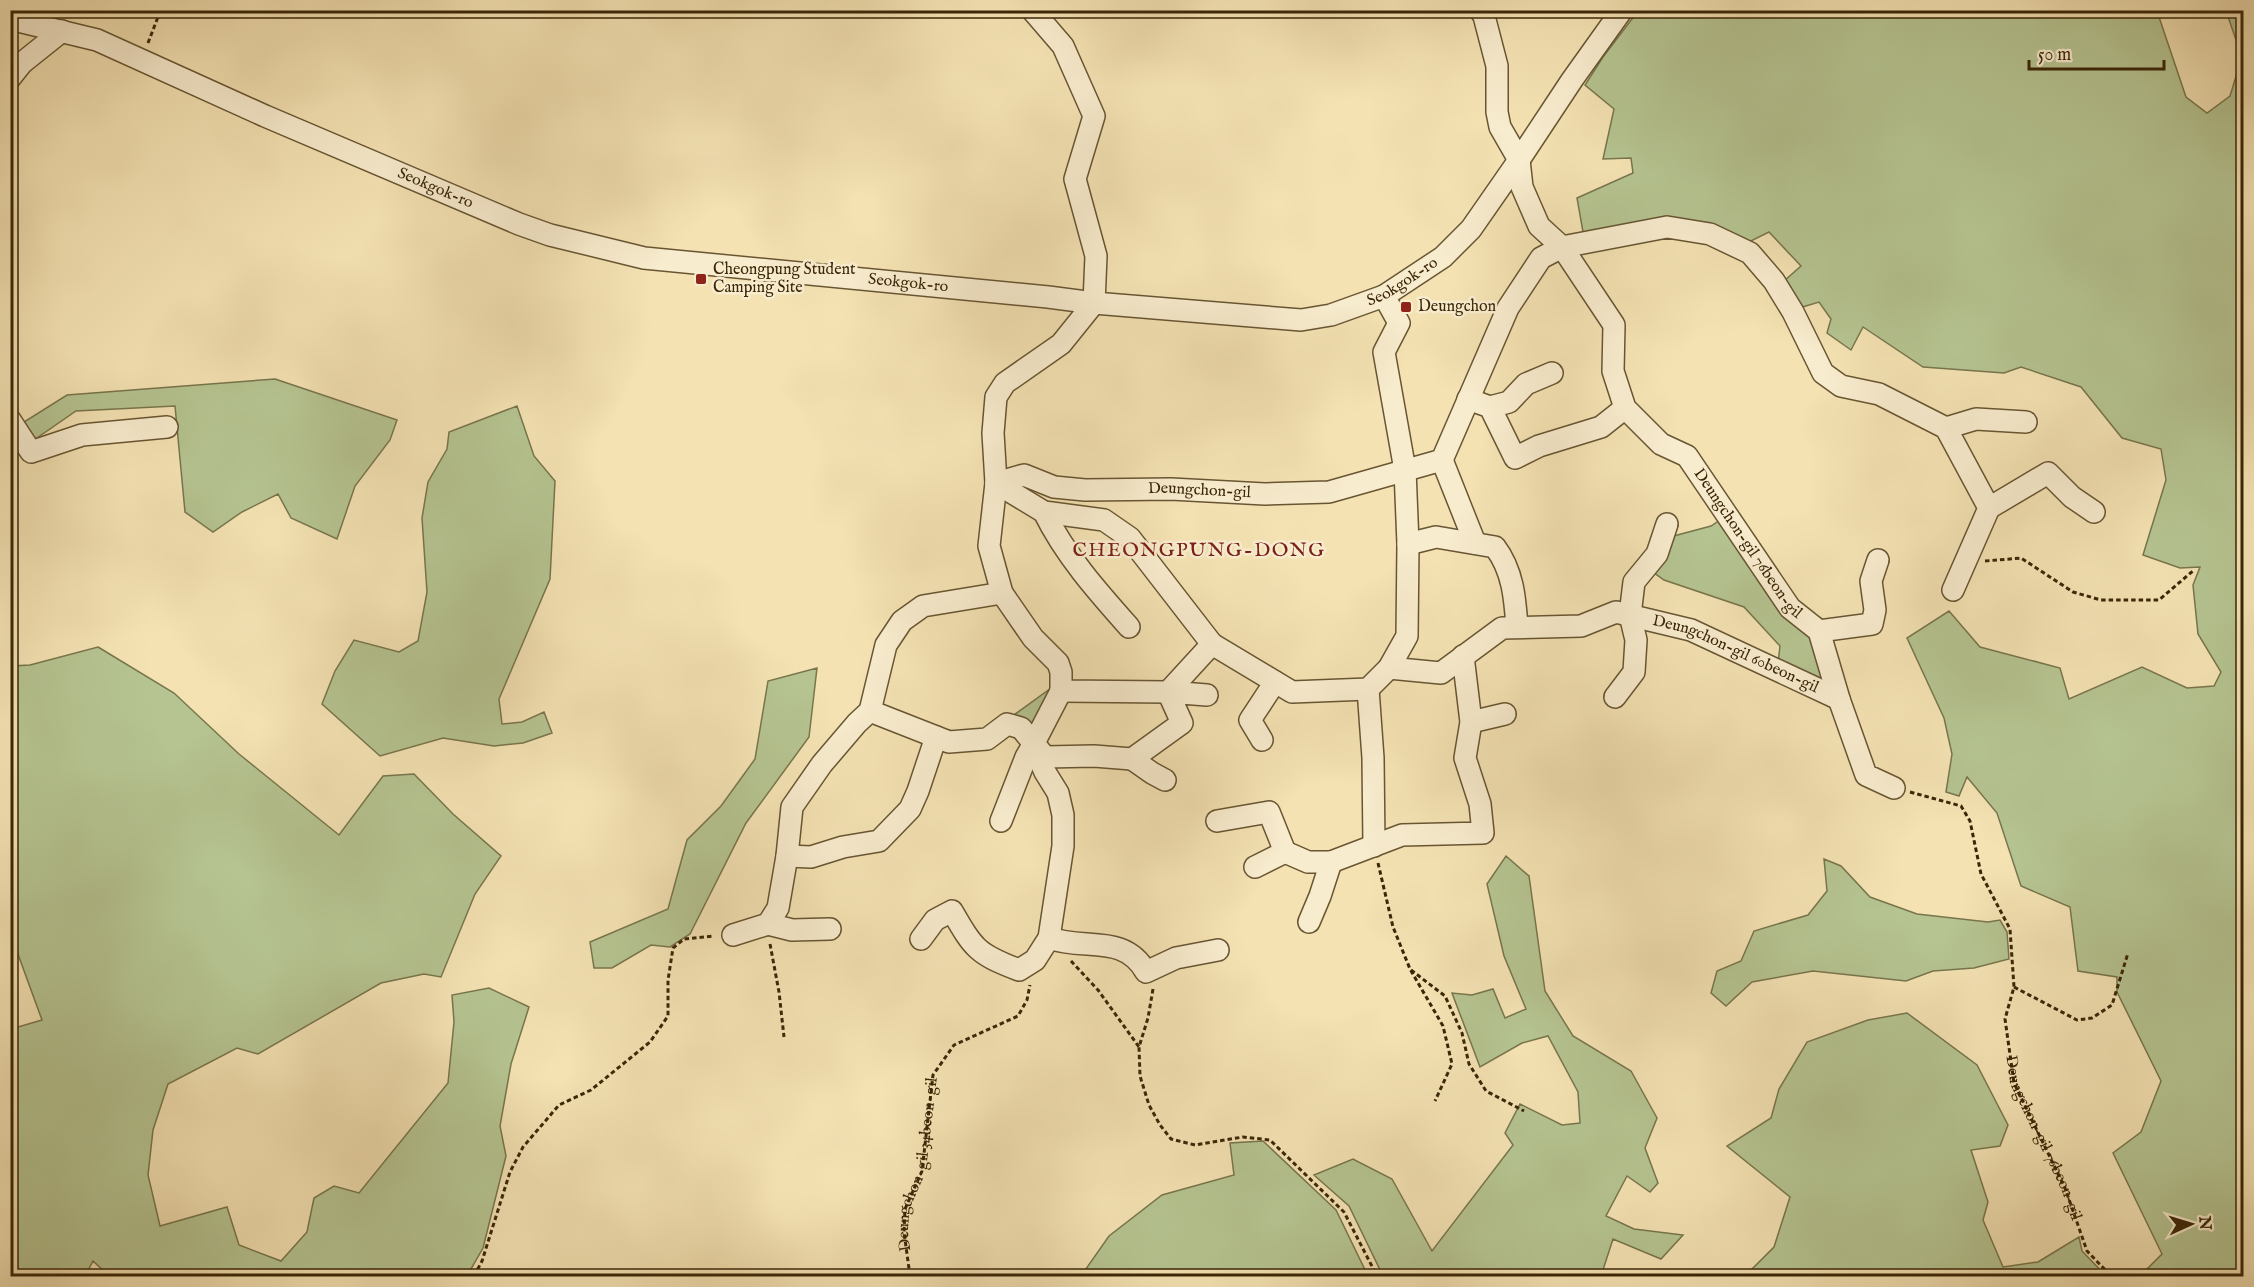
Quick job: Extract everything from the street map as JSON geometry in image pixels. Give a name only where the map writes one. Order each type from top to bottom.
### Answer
[{"type":"street","points":[[1001,821],[1026,757],[1060,691],[1061,672],[1058,663],[1033,638],[1002,593],[989,546],[996,483],[993,433],[996,397],[1005,383],[1061,344],[1094,303],[1096,256],[1075,179],[1095,116],[1063,46],[1032,10]]},
{"type":"street","points":[[1480,10],[1497,66],[1497,112],[1500,128],[1519,160],[1522,187],[1539,226],[1562,247]]},
{"type":"street","name":"Seokgok-ro","points":[[10,19],[97,40],[142,58],[265,116],[519,224],[644,258],[1094,303],[1301,320],[1331,315],[1384,296],[1443,257],[1471,229],[1622,10]]},
{"type":"street","points":[[10,78],[22,63],[62,31]]},
{"type":"street","points":[[1475,543],[1442,460],[1508,308],[1541,258],[1562,247],[1667,227],[1710,234],[1750,253],[1774,281],[1823,373],[1841,386],[1879,393],[1946,428],[1989,508]]},
{"type":"street","name":"Deungchon-gil 76beon-gil","points":[[1562,247],[1614,325],[1613,371],[1625,408],[1661,444],[1687,456],[1790,609],[1819,631],[1839,699],[1866,775],[1894,788]]},
{"type":"street","points":[[996,483],[1044,512],[1104,520],[1130,538],[1212,645],[1292,692],[1368,689],[1389,668],[1407,636],[1408,544],[1405,470],[1384,351],[1399,323],[1384,296]]},
{"type":"street","points":[[1468,399],[1490,406],[1509,402],[1526,384],[1552,373]]},
{"type":"street","points":[[1490,406],[1515,458],[1539,447],[1601,427],[1625,408]]},
{"type":"street","points":[[1946,428],[1976,419],[2026,422]]},
{"type":"street","points":[[10,420],[31,452],[82,435],[167,427]]},
{"type":"street","points":[[1405,470],[1442,460]]},
{"type":"street","name":"Deungchon-gil","points":[[996,483],[1024,475],[1054,487],[1085,490],[1172,489],[1265,494],[1329,492],[1405,470]]},
{"type":"street","points":[[1953,590],[1989,508],[2048,473],[2072,497],[2094,512]]},
{"type":"street","points":[[1044,512],[1058,540],[1102,597],[1129,627]]},
{"type":"street","name":"Deungchon-gil 60beon-gil","points":[[1615,697],[1634,672],[1636,640],[1629,615],[1634,582],[1657,554],[1667,524]]},
{"type":"street","points":[[1408,544],[1436,537],[1495,547],[1503,557],[1515,588],[1517,627]]},
{"type":"street","name":"Deungchon-gil 76beon-gil","points":[[1819,631],[1872,624],[1875,610],[1871,581],[1878,560]]},
{"type":"street","points":[[768,924],[777,908],[787,856],[792,807],[822,764],[870,711],[886,645],[902,621],[923,606],[1002,593]]},
{"type":"street","name":"Deungchon-gil 60beon-gil","points":[[1389,668],[1441,673],[1502,628],[1581,626],[1616,612],[1691,630],[1839,699]]},
{"type":"street","points":[[1168,692],[1212,645]]},
{"type":"street","points":[[1217,821],[1269,812],[1285,852],[1308,861],[1331,862],[1402,835],[1483,833],[1480,804],[1465,758],[1471,722],[1463,656]]},
{"type":"street","points":[[1262,740],[1250,720],[1275,682]]},
{"type":"street","points":[[1368,689],[1373,758],[1374,846]]},
{"type":"street","points":[[1060,691],[1168,692],[1207,695]]},
{"type":"street","points":[[1132,759],[1182,723],[1168,692]]},
{"type":"street","points":[[870,711],[949,742],[987,739],[1007,724],[1021,728],[1045,757],[1094,756],[1132,759],[1166,780]]},
{"type":"street","points":[[1471,722],[1504,714]]},
{"type":"street","points":[[787,856],[811,857],[843,847],[879,841],[910,808],[936,736]]},
{"type":"street","points":[[921,939],[935,920],[952,911],[971,943],[989,959],[1019,970],[1035,960],[1049,938],[1063,846],[1063,815],[1058,793],[1045,772],[1033,745]]},
{"type":"street","points":[[1255,867],[1285,852]]},
{"type":"street","points":[[1309,922],[1331,862]]},
{"type":"street","points":[[733,935],[768,924],[792,930],[830,928]]},
{"type":"street","points":[[1049,938],[1064,943],[1119,947],[1139,960],[1146,972],[1176,958],[1218,950]]},
{"type":"path","points":[[142,58],[158,17],[158,10]]},
{"type":"path","points":[[1965,559],[1988,561],[2021,558],[2073,592],[2101,600],[2159,600],[2194,570]]},
{"type":"path","name":"Deungchon-gil 76beon-gil","points":[[1894,788],[1960,806],[1970,821],[1981,874],[2010,929],[2014,987],[2005,1019],[2014,1083],[2065,1188],[2087,1251],[2111,1276]]},
{"type":"path","points":[[1374,846],[1393,927],[1410,969],[1443,1026],[1452,1064],[1435,1101]]},
{"type":"path","points":[[768,924],[784,1037]]},
{"type":"path","points":[[474,1276],[482,1261],[510,1172],[523,1147],[559,1106],[591,1090],[651,1042],[668,1016],[668,980],[673,948],[684,939],[733,935]]},
{"type":"path","points":[[1049,938],[1098,990],[1139,1047]]},
{"type":"path","points":[[2014,987],[2077,1020],[2092,1018],[2112,1005],[2128,953]]},
{"type":"path","name":"Deungchon-gil 34beon-gil","points":[[910,1276],[904,1232],[905,1209],[922,1171],[933,1075],[954,1045],[1018,1016],[1027,1000],[1035,960]]},
{"type":"path","points":[[1410,969],[1445,996],[1462,1033],[1468,1064],[1486,1091],[1524,1111]]},
{"type":"path","points":[[1146,972],[1154,992],[1139,1047],[1140,1076],[1149,1105],[1160,1125],[1171,1138],[1196,1145],[1243,1137],[1270,1140],[1344,1212],[1377,1276]]},
{"type":"green space","points":[[1638,11],[2157,11],[2186,97],[2207,113],[2230,96],[2242,57],[2226,11],[2243,11],[2243,1276],[2140,1276],[2162,1254],[2113,1153],[2141,1132],[2161,1081],[2117,992],[2117,977],[2078,971],[2070,907],[2021,886],[1997,813],[1967,777],[1959,796],[1946,792],[1952,754],[1944,718],[1907,638],[1949,611],[1980,647],[2060,668],[2069,699],[2142,667],[2187,688],[2214,686],[2221,672],[2198,634],[2193,585],[2200,567],[2180,568],[2143,555],[2166,480],[2161,449],[2122,438],[2081,387],[2021,367],[2004,373],[1923,367],[1863,327],[1851,350],[1827,333],[1831,319],[1819,302],[1799,308],[1783,282],[1801,266],[1769,232],[1743,245],[1710,227],[1583,232],[1577,198],[1633,173],[1631,158],[1603,159],[1614,109],[1585,85]]},
{"type":"green space","points":[[275,379],[397,420],[390,440],[355,486],[337,539],[291,518],[278,494],[242,512],[213,532],[185,512],[175,406],[76,411],[34,440],[24,422],[67,395]]},
{"type":"green space","points":[[517,406],[534,456],[555,481],[550,579],[499,699],[502,724],[522,722],[544,712],[552,733],[523,743],[494,746],[443,738],[380,756],[322,704],[335,671],[354,640],[399,652],[418,641],[427,592],[422,518],[428,482],[447,449],[449,432]]},
{"type":"green space","points":[[1723,518],[1814,636],[1828,689],[1778,663],[1780,646],[1744,607],[1664,580],[1650,570],[1670,537],[1711,526]]},
{"type":"green space","points":[[98,647],[174,693],[239,754],[339,835],[383,776],[414,774],[453,814],[501,856],[475,894],[441,977],[424,974],[381,983],[258,1054],[237,1048],[168,1084],[153,1130],[148,1175],[160,1226],[227,1207],[239,1245],[281,1261],[307,1232],[314,1198],[334,1186],[359,1193],[448,1083],[454,1022],[452,995],[489,988],[529,1007],[511,1064],[500,1126],[506,1156],[483,1248],[467,1276],[109,1276],[93,1261],[85,1276],[11,1276],[11,1029],[42,1020],[11,935],[11,666],[30,665]]},
{"type":"green space","points":[[817,668],[809,737],[746,823],[690,934],[670,947],[651,945],[612,968],[594,968],[590,942],[668,909],[687,840],[721,806],[755,759],[768,681]]},
{"type":"green space","points":[[1054,686],[1032,734],[1007,720]]},
{"type":"green space","points":[[1506,856],[1529,876],[1545,991],[1573,1036],[1631,1071],[1657,1118],[1645,1148],[1658,1183],[1650,1192],[1627,1176],[1606,1216],[1634,1229],[1683,1235],[1661,1259],[1613,1239],[1601,1276],[1383,1276],[1349,1206],[1314,1175],[1353,1159],[1392,1179],[1432,1251],[1513,1145],[1505,1133],[1520,1104],[1562,1125],[1580,1123],[1578,1092],[1548,1036],[1522,1043],[1480,1067],[1452,993],[1472,995],[1493,989],[1505,1018],[1526,1009],[1504,956],[1487,884]]},
{"type":"green space","points":[[1824,859],[1841,866],[1870,897],[1917,914],[1988,922],[2000,920],[2007,932],[2009,959],[1974,968],[1933,971],[1906,981],[1813,971],[1752,982],[1726,1006],[1711,993],[1717,971],[1741,961],[1754,931],[1808,915],[1827,891]]},
{"type":"green space","points":[[1907,1013],[1977,1065],[2008,1125],[2000,1146],[1971,1150],[1988,1202],[1983,1220],[2003,1267],[2038,1262],[2079,1237],[2082,1251],[2106,1276],[1745,1276],[1774,1247],[1790,1197],[1727,1146],[1771,1118],[1779,1089],[1807,1042],[1868,1020]]},
{"type":"green space","points":[[1263,1141],[1336,1210],[1368,1276],[1081,1276],[1109,1236],[1162,1195],[1234,1175],[1230,1143]]},
{"type":"place","name":"Cheongpung Student Camping Site","points":[[701,279]]},
{"type":"place","name":"Deungchon","points":[[1406,307]]},
{"type":"district","name":"CHEONGPUNG-DONG","points":[[1199,550]]}]
